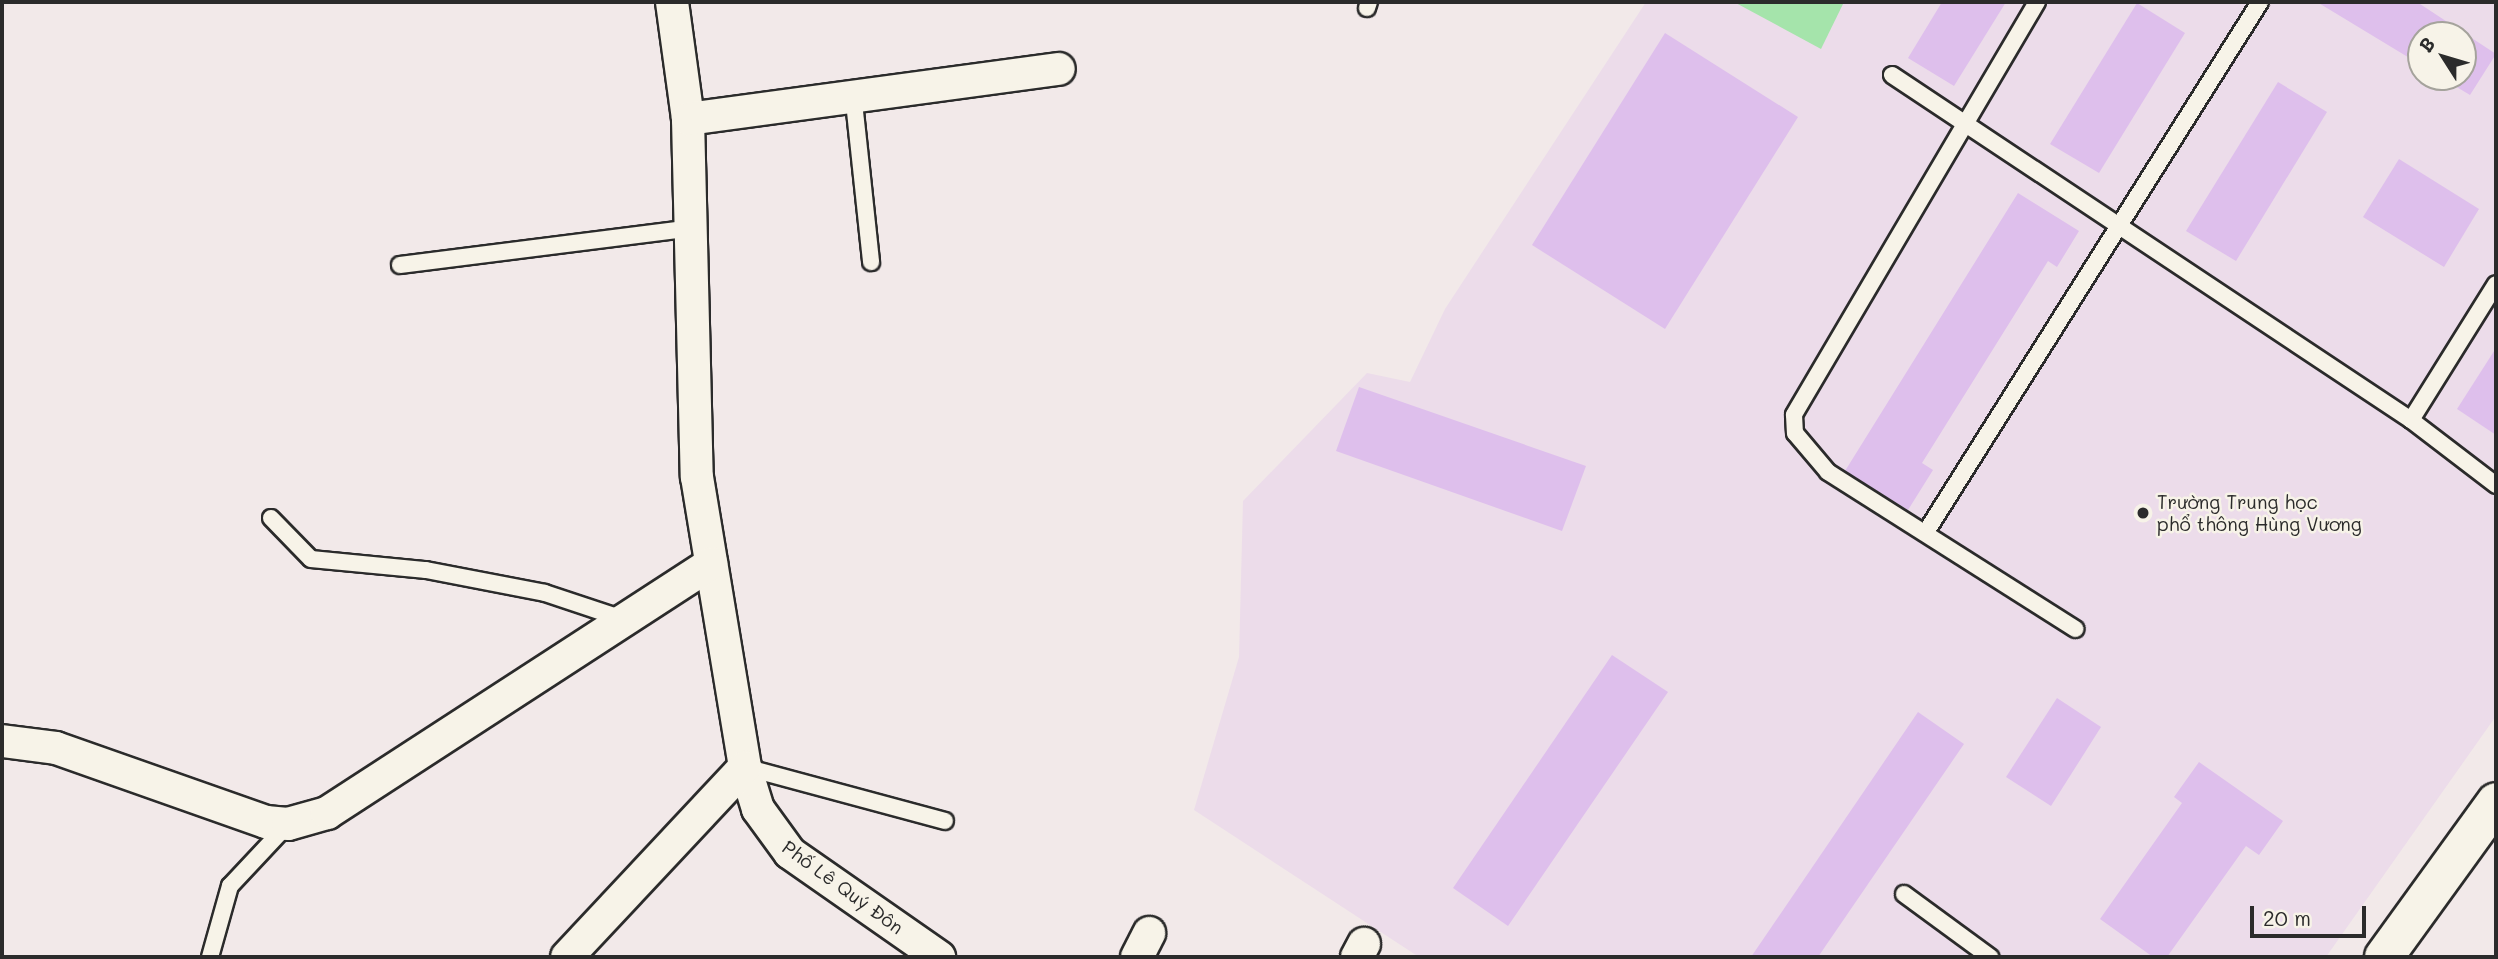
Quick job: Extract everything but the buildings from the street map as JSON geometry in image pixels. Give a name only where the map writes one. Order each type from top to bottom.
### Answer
[{"type":"main road","points":[[2384,957],[2496,802]]},
{"type":"street","name":"Phố Lê Quý Đôn","points":[[672,2],[688,119],[695,458],[745,767],[758,809],[790,853],[939,957]]},
{"type":"street","points":[[688,119],[854,102],[1059,69]]},
{"type":"street","points":[[2,741],[56,748],[266,822],[288,824],[327,813],[711,565]]},
{"type":"street","points":[[566,957],[745,767]]},
{"type":"lane","points":[[2037,2],[1964,117],[1794,415],[1805,452],[1828,472],[2076,629]]},
{"type":"lane","points":[[1926,532],[2118,223],[2260,2]]},
{"type":"lane","points":[[1892,75],[1964,117],[2411,419],[2496,485]]},
{"type":"lane","points":[[854,102],[870,262]]},
{"type":"lane","points":[[400,265],[691,228]]},
{"type":"lane","points":[[2411,419],[2496,284]]},
{"type":"lane","points":[[271,518],[311,559],[453,575],[545,593],[626,620]]},
{"type":"lane","points":[[745,767],[945,821]]},
{"type":"lane","points":[[210,957],[230,887],[288,824]]},
{"type":"lane","points":[[1904,894],[1990,957]]},
{"type":"shaded area","points":[[1646,2],[2496,2],[2496,716],[2326,957],[1419,957],[1194,810],[1239,657],[1243,501],[1367,373],[1410,382],[1445,309]]},
{"type":"green space","points":[[1734,2],[1844,2],[1821,49]]},
{"type":"place","name":"Trường Trung học phổ thông Hùng Vương","points":[[2143,513]]}]
